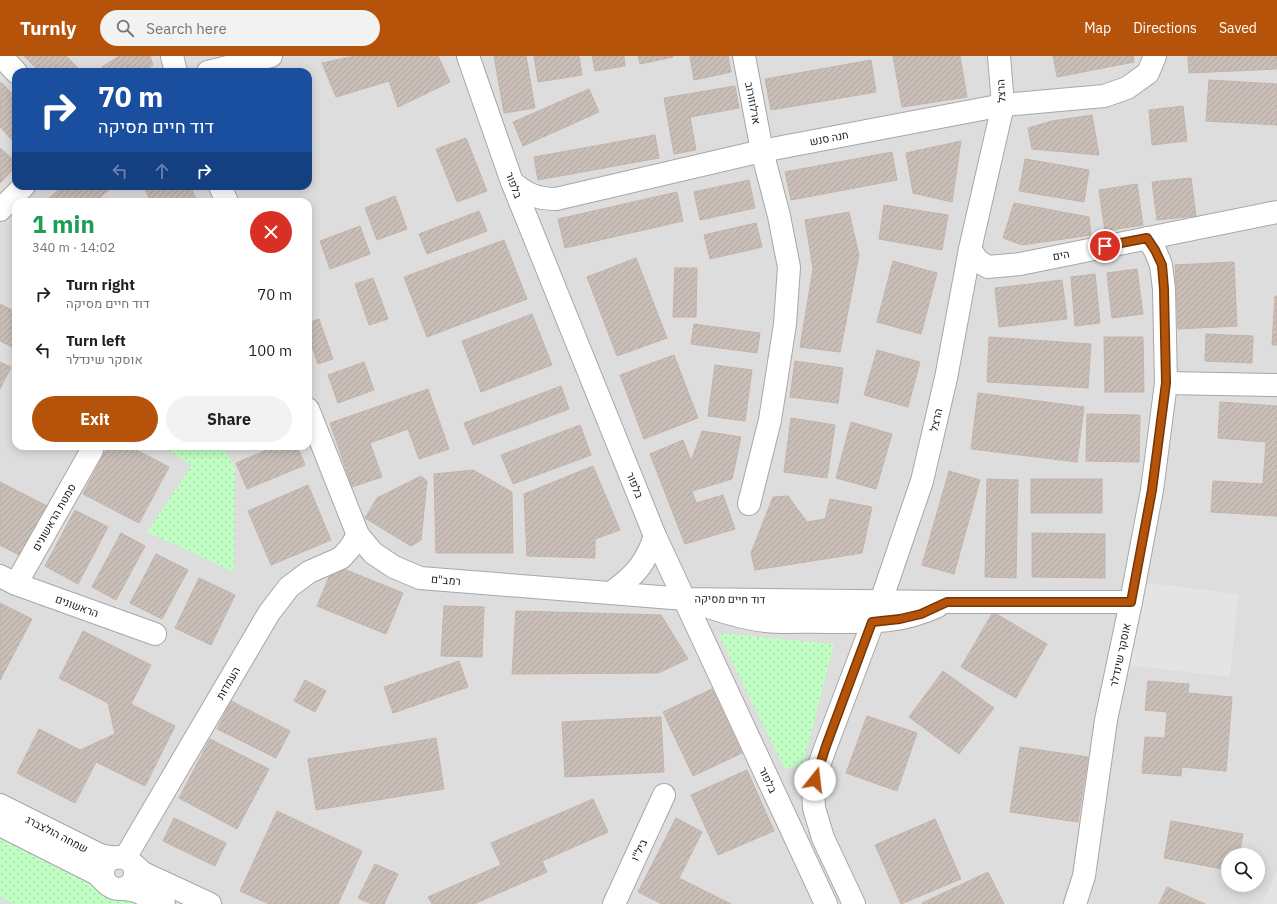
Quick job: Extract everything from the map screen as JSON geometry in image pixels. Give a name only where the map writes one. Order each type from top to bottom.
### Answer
[{"type":"street","points":[[1,56],[12,68]]},
{"type":"street","points":[[172,56],[175,68]]},
{"type":"street","points":[[224,68],[271,56]]},
{"type":"street","name":"בלפור","points":[[468,56],[512,182],[655,536],[826,904]]},
{"type":"street","name":"ארלוזורוב","points":[[744,56],[762,151],[779,216],[789,267],[785,324],[770,420],[749,504]]},
{"type":"street","name":"הרצל","points":[[854,904],[823,838],[814,808],[813,789],[817,770],[881,601],[922,481],[946,378],[970,249],[1003,104],[999,56]]},
{"type":"street","name":"חנה סנש","points":[[512,182],[532,196],[544,199],[556,199],[762,151],[1003,104],[1104,96],[1127,88],[1152,65]]},
{"type":"street","points":[[0,210],[20,190]]},
{"type":"street","name":"הים","points":[[970,249],[978,261],[988,267],[1020,264],[1277,212]]},
{"type":"street","name":"אוסקר שינדלר","points":[[1076,904],[1084,876],[1106,720],[1131,602],[1152,490],[1166,383],[1162,265],[1147,238]]},
{"type":"street","points":[[1166,383],[1277,385]]},
{"type":"street","name":"רמב\"ם","points":[[312,419],[358,535],[373,554],[394,567],[420,578],[685,599]]},
{"type":"street","name":"סמטת הראשונים","points":[[8,580],[92,450]]},
{"type":"street","name":"העמדות","points":[[125,860],[269,612],[289,587],[309,572],[341,558],[350,548],[358,535]]},
{"type":"street","points":[[611,593],[631,578],[642,565],[649,553],[655,536]]},
{"type":"street","name":"הראשונים","points":[[8,580],[155,634]]},
{"type":"street","name":"דוד חיים מסיקה","points":[[685,599],[947,602],[1131,602]]},
{"type":"street","name":"דוד חיים מסיקה","points":[[685,599],[730,614],[765,621],[872,622],[900,619],[921,614],[947,602]]},
{"type":"street","name":"ביל\"ו","points":[[614,904],[664,795]]},
{"type":"street","name":"שמחה הולצברג","points":[[0,805],[102,856],[125,860],[143,874],[210,904]]},
{"type":"street","name":"שמחה הולצברג","points":[[0,825],[97,874],[113,892],[136,891],[164,904]]},
{"type":"street","points":[[113,892],[132,883],[134,879],[135,874],[125,860]]},
{"type":"shaded area","points":[[0,56],[1277,56],[1277,904],[0,904]]},
{"type":"shaded area","points":[[1142,582],[1238,594],[1230,677],[1127,665]]},
{"type":"shaded area","points":[[1277,872],[1277,904],[1262,904]]},
{"type":"green space","points":[[167,450],[225,450],[235,469],[234,572],[147,532],[192,465]]},
{"type":"green space","points":[[718,633],[834,644],[803,765],[785,769]]},
{"type":"green space","points":[[0,834],[149,904],[14,904],[0,897]]},
{"type":"building","points":[[24,56],[66,56],[78,68],[36,68]]},
{"type":"building","points":[[119,56],[150,56],[153,65],[149,68],[102,67]]},
{"type":"building","points":[[355,56],[438,56],[450,82],[398,107],[389,81],[336,97],[322,63]]},
{"type":"building","points":[[494,56],[526,56],[535,108],[504,113]]},
{"type":"building","points":[[534,56],[579,56],[582,75],[538,82]]},
{"type":"building","points":[[592,56],[624,56],[625,66],[595,71]]},
{"type":"building","points":[[638,56],[673,56],[673,57],[640,64]]},
{"type":"building","points":[[690,56],[728,56],[731,72],[694,80]]},
{"type":"building","points":[[893,56],[960,56],[967,97],[902,107]]},
{"type":"building","points":[[1053,56],[1133,56],[1134,62],[1057,77]]},
{"type":"building","points":[[1188,56],[1277,56],[1277,69],[1189,73]]},
{"type":"building","points":[[871,60],[876,92],[771,110],[765,79]]},
{"type":"building","points":[[1209,80],[1277,84],[1277,125],[1206,121]]},
{"type":"building","points":[[1,82],[12,94],[12,140],[0,127]]},
{"type":"building","points":[[735,86],[739,108],[690,117],[696,150],[674,154],[664,98]]},
{"type":"building","points":[[589,89],[599,112],[523,146],[513,122]]},
{"type":"building","points":[[1183,106],[1187,141],[1152,145],[1149,110]]},
{"type":"building","points":[[1092,115],[1099,155],[1032,149],[1028,128],[1052,121]]},
{"type":"building","points":[[655,135],[659,158],[538,180],[534,157]]},
{"type":"building","points":[[466,138],[487,191],[457,202],[436,149]]},
{"type":"building","points":[[961,141],[952,202],[913,193],[906,153]]},
{"type":"building","points":[[0,148],[12,158],[12,170],[0,183]]},
{"type":"building","points":[[892,152],[897,180],[791,200],[785,172]]},
{"type":"building","points":[[1025,159],[1089,170],[1084,202],[1019,191]]},
{"type":"building","points":[[1191,178],[1196,216],[1157,220],[1152,182]]},
{"type":"building","points":[[749,180],[755,208],[700,220],[694,192]]},
{"type":"building","points":[[1137,184],[1143,225],[1105,231],[1099,190]]},
{"type":"building","points":[[58,190],[108,190],[100,198],[50,198]]},
{"type":"building","points":[[145,190],[192,190],[196,198],[149,198]]},
{"type":"building","points":[[677,192],[683,221],[565,248],[558,219]]},
{"type":"building","points":[[395,196],[407,229],[377,240],[365,208]]},
{"type":"building","points":[[1014,203],[1089,217],[1091,235],[1022,245],[1003,238]]},
{"type":"building","points":[[884,205],[948,215],[942,250],[879,239]]},
{"type":"building","points":[[479,211],[487,231],[427,254],[419,234]]},
{"type":"building","points":[[849,212],[859,255],[840,352],[800,347],[813,269],[805,220]]},
{"type":"building","points":[[756,223],[762,247],[710,259],[704,235]]},
{"type":"building","points":[[360,226],[370,254],[330,269],[320,241]]},
{"type":"building","points":[[504,240],[527,299],[427,337],[404,277]]},
{"type":"building","points":[[636,258],[667,338],[617,356],[587,277]]},
{"type":"building","points":[[893,261],[937,273],[921,334],[877,322]]},
{"type":"building","points":[[1234,262],[1237,326],[1178,329],[1175,265]]},
{"type":"building","points":[[675,268],[697,268],[696,317],[673,317]]},
{"type":"building","points":[[1137,269],[1143,314],[1112,318],[1107,273]]},
{"type":"building","points":[[1095,274],[1100,323],[1075,326],[1071,277]]},
{"type":"building","points":[[373,278],[388,319],[369,325],[355,284]]},
{"type":"building","points":[[1062,280],[1067,319],[999,327],[995,288]]},
{"type":"building","points":[[1275,296],[1277,296],[1277,345],[1272,345]]},
{"type":"building","points":[[0,304],[12,310],[12,347],[0,341]]},
{"type":"building","points":[[532,314],[552,365],[481,392],[462,341]]},
{"type":"building","points":[[319,319],[333,359],[318,364],[312,347],[312,322]]},
{"type":"building","points":[[694,324],[760,333],[757,353],[691,344]]},
{"type":"building","points":[[1206,334],[1253,336],[1252,363],[1205,361]]},
{"type":"building","points":[[989,337],[1091,344],[1088,388],[987,382]]},
{"type":"building","points":[[1104,337],[1143,337],[1144,392],[1105,392]]},
{"type":"building","points":[[877,350],[920,362],[908,407],[864,395]]},
{"type":"building","points":[[674,355],[698,418],[644,439],[620,375]]},
{"type":"building","points":[[795,361],[843,368],[838,403],[790,397]]},
{"type":"building","points":[[0,362],[11,367],[0,389]]},
{"type":"building","points":[[364,362],[374,390],[338,403],[328,375]]},
{"type":"building","points":[[715,365],[752,370],[745,421],[708,416]]},
{"type":"building","points":[[561,386],[569,409],[473,445],[464,423]]},
{"type":"building","points":[[428,389],[449,449],[419,459],[408,429],[370,443],[382,477],[352,487],[330,423]]},
{"type":"building","points":[[978,393],[1084,407],[1077,462],[971,449]]},
{"type":"building","points":[[1220,402],[1277,406],[1277,516],[1211,512],[1213,481],[1263,484],[1266,442],[1218,438]]},
{"type":"building","points":[[1087,414],[1140,415],[1139,462],[1086,461]]},
{"type":"building","points":[[791,418],[835,425],[827,478],[784,472]]},
{"type":"building","points":[[851,422],[892,434],[876,489],[836,478]]},
{"type":"building","points":[[580,425],[591,455],[513,484],[501,455]]},
{"type":"building","points":[[702,431],[741,437],[732,479],[692,491],[696,503],[723,495],[735,529],[685,544],[650,454],[683,440],[691,461]]},
{"type":"building","points":[[106,450],[137,450],[169,467],[139,523],[83,494]]},
{"type":"building","points":[[267,450],[299,450],[305,465],[247,489],[236,463]]},
{"type":"building","points":[[593,466],[620,530],[595,539],[595,558],[527,556],[524,494]]},
{"type":"building","points":[[473,470],[512,492],[513,553],[436,553],[434,474]]},
{"type":"building","points":[[949,471],[980,480],[954,574],[922,565]]},
{"type":"building","points":[[421,476],[427,481],[421,540],[411,546],[365,518],[377,498]]},
{"type":"building","points":[[987,479],[1018,480],[1016,578],[985,577]]},
{"type":"building","points":[[1031,479],[1102,479],[1102,513],[1031,513]]},
{"type":"building","points":[[0,482],[47,506],[21,556],[0,545]]},
{"type":"building","points":[[308,485],[331,540],[271,565],[248,511]]},
{"type":"building","points":[[788,496],[807,522],[825,519],[830,499],[872,507],[862,553],[755,570],[751,553],[773,497]]},
{"type":"building","points":[[75,510],[108,527],[78,584],[45,566]]},
{"type":"building","points":[[121,533],[145,546],[116,600],[92,587]]},
{"type":"building","points":[[1032,533],[1105,534],[1105,578],[1032,577]]},
{"type":"building","points":[[156,554],[188,570],[162,619],[130,603]]},
{"type":"building","points":[[334,565],[403,593],[386,634],[317,606]]},
{"type":"building","points":[[199,578],[235,595],[211,645],[175,628]]},
{"type":"building","points":[[0,603],[32,619],[0,680]]},
{"type":"building","points":[[444,606],[484,607],[482,657],[441,656]]},
{"type":"building","points":[[516,611],[661,615],[688,659],[658,673],[512,674]]},
{"type":"building","points":[[993,612],[1047,644],[1016,698],[961,667]]},
{"type":"building","points":[[83,631],[151,665],[131,704],[175,726],[145,786],[96,762],[75,803],[17,773],[39,729],[80,750],[115,734],[108,703],[59,678]]},
{"type":"building","points":[[459,661],[468,687],[393,713],[384,687]]},
{"type":"building","points":[[943,671],[994,708],[959,754],[909,717]]},
{"type":"building","points":[[305,680],[326,691],[315,712],[294,701]]},
{"type":"building","points":[[1148,681],[1189,684],[1188,693],[1232,697],[1226,771],[1182,767],[1181,776],[1142,773],[1145,737],[1165,738],[1167,712],[1145,710]]},
{"type":"building","points":[[712,689],[742,753],[693,776],[663,712]]},
{"type":"building","points":[[231,701],[290,731],[276,758],[217,729]]},
{"type":"building","points":[[867,716],[917,733],[897,791],[846,773]]},
{"type":"building","points":[[661,717],[664,772],[565,777],[562,722]]},
{"type":"building","points":[[436,738],[444,789],[316,810],[308,759]]},
{"type":"building","points":[[210,739],[269,769],[237,829],[179,798]]},
{"type":"building","points":[[1020,747],[1088,757],[1078,822],[1010,812]]},
{"type":"building","points":[[747,770],[774,831],[718,855],[691,795]]},
{"type":"building","points":[[593,799],[608,832],[542,861],[547,872],[474,904],[432,904],[428,897],[501,865],[491,843]]},
{"type":"building","points":[[277,811],[362,851],[338,904],[269,904],[240,891]]},
{"type":"building","points":[[174,818],[226,843],[215,866],[163,841]]},
{"type":"building","points":[[676,818],[702,832],[679,878],[731,904],[662,904],[638,892]]},
{"type":"building","points":[[935,819],[961,879],[901,904],[875,845]]},
{"type":"building","points":[[1171,821],[1243,834],[1240,848],[1221,848],[1221,869],[1164,858]]},
{"type":"building","points":[[375,864],[398,874],[384,904],[372,904],[358,898]]},
{"type":"building","points":[[988,872],[1004,904],[922,903]]},
{"type":"building","points":[[1167,887],[1205,904],[1159,904]]},
{"type":"route","points":[[815,780],[817,770],[872,622],[900,619],[921,614],[947,602],[1131,602],[1152,490],[1166,383],[1164,289],[1162,265],[1147,238],[1105,246]]}]
